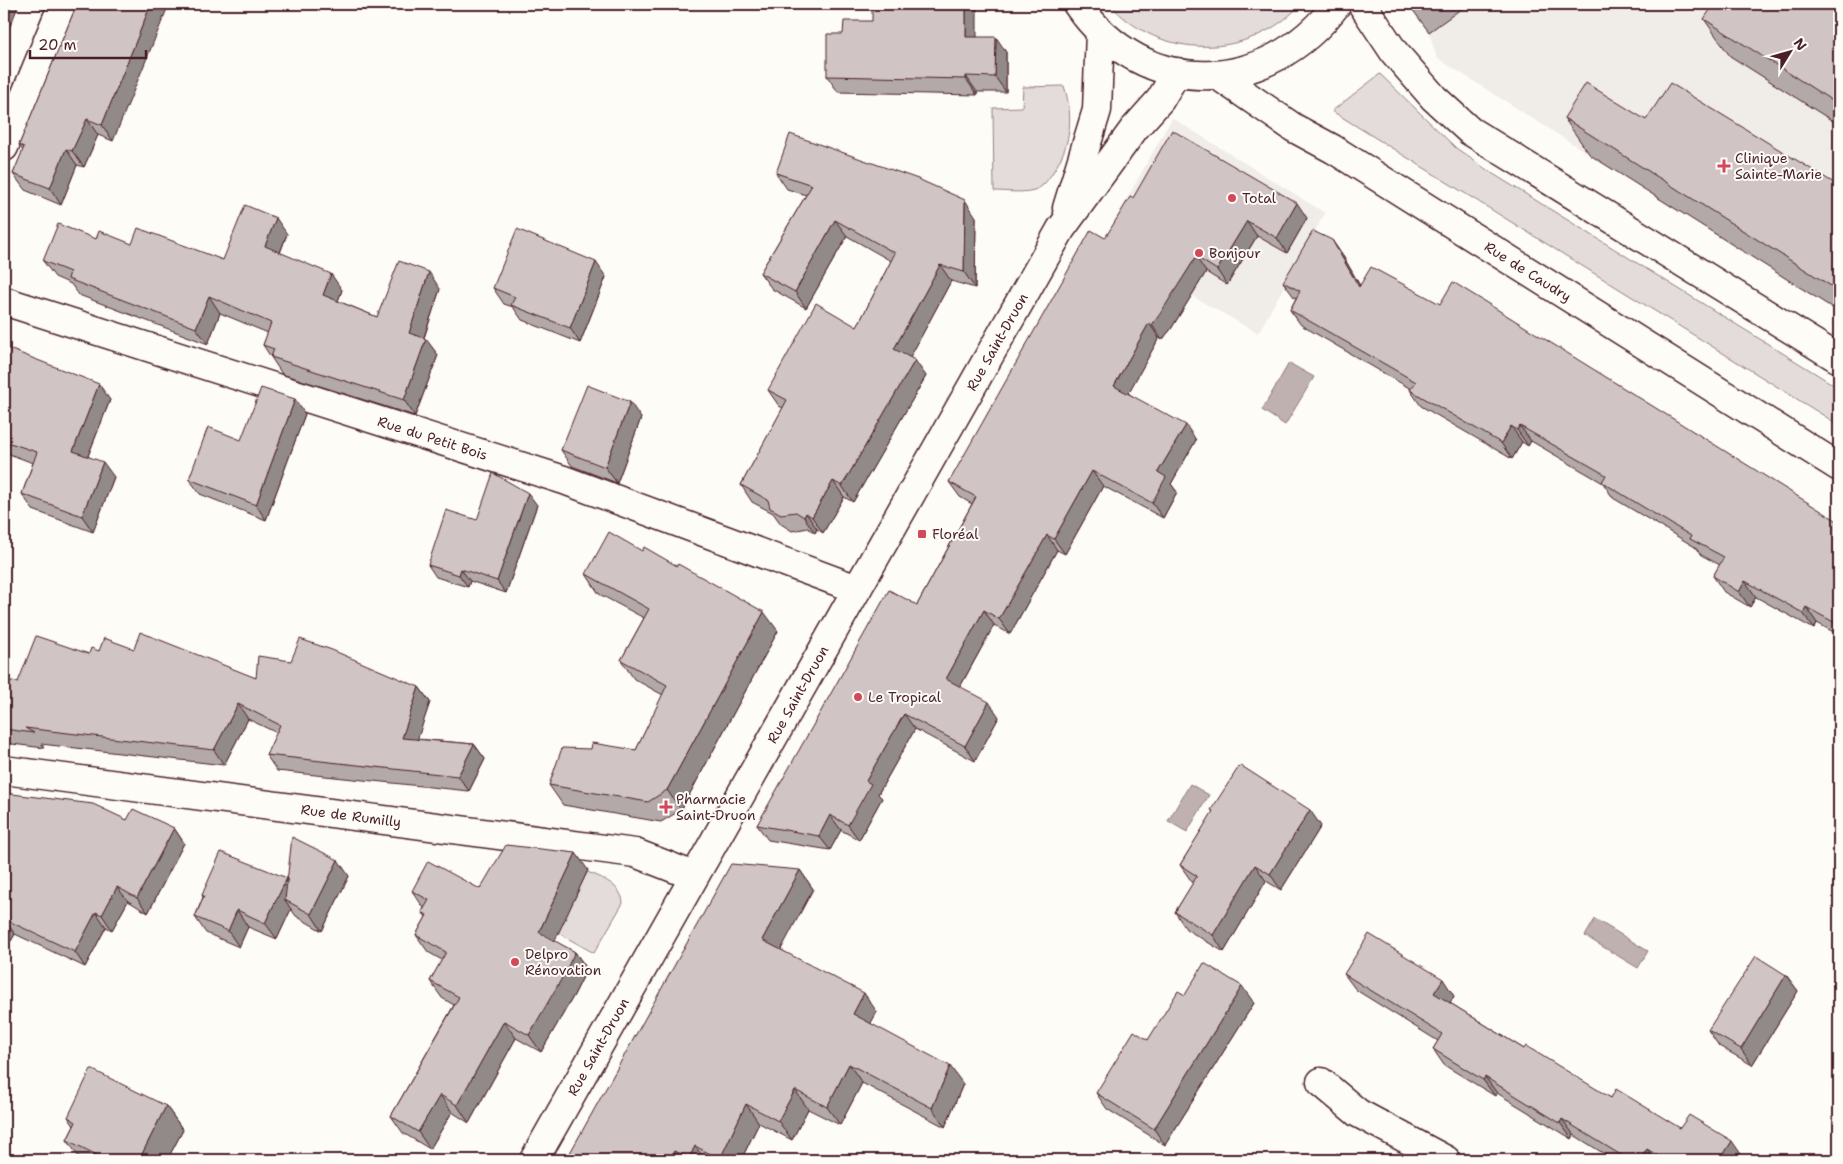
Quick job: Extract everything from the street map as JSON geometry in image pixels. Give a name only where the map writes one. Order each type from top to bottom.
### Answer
[{"type":"street","points":[[4,147],[62,4]]},
{"type":"street","points":[[1076,4],[1100,32],[1118,47],[1138,59],[1177,72],[1217,75],[1258,66],[1280,56],[1314,33],[1337,4]]},
{"type":"street","points":[[1362,4],[1394,52],[1434,98],[1470,132],[1839,359]]},
{"type":"street","name":"Rue Saint-Druon","points":[[1061,229],[1097,110],[1100,32]]},
{"type":"street","name":"Rue Saint-Druon","points":[[534,1160],[1061,229],[1134,128],[1160,100],[1177,72]]},
{"type":"street","name":"Rue de Caudry","points":[[1217,75],[1294,128],[1341,155],[1839,467]]},
{"type":"street","name":"Rue du Petit Bois","points":[[4,301],[564,480],[857,589]]},
{"type":"street","name":"Rue de Rumilly","points":[[4,770],[635,853],[694,876]]},
{"type":"street","points":[[1321,1082],[1358,1113],[1446,1160]]},
{"type":"shaded area","points":[[1110,4],[1301,4],[1280,22],[1257,36],[1232,44],[1205,46],[1179,44],[1153,36],[1130,23]]},
{"type":"shaded area","name":"Clinique Sainte-Marie","points":[[1420,4],[1741,4],[1839,19],[1839,312],[1437,58]]},
{"type":"shaded area","points":[[1380,74],[1456,148],[1490,172],[1839,388],[1839,425],[1332,111]]},
{"type":"shaded area","points":[[1064,86],[1070,120],[1067,141],[1059,162],[1046,182],[1032,191],[994,191],[993,108],[1022,107],[1023,87]]},
{"type":"shaded area","points":[[1172,118],[1325,213],[1258,333],[1101,245]]},
{"type":"shaded area","points":[[1289,363],[1314,377],[1285,425],[1262,410]]},
{"type":"shaded area","points":[[1190,784],[1209,795],[1187,832],[1168,821]]},
{"type":"shaded area","points":[[587,872],[615,887],[622,897],[623,903],[594,953],[535,920]]},
{"type":"shaded area","points":[[1595,919],[1648,951],[1638,968],[1585,936]]},
{"type":"building","points":[[77,4],[151,4],[102,125],[87,119],[72,151],[66,149],[50,188],[13,174],[24,147],[19,145]]},
{"type":"building","points":[[872,4],[966,4],[966,37],[996,37],[995,77],[966,76],[966,79],[827,76],[827,34],[843,34],[844,21],[872,21]]},
{"type":"building","points":[[1411,4],[1419,4],[1412,9]]},
{"type":"building","points":[[1714,4],[1839,4],[1839,105],[1704,19]]},
{"type":"building","points":[[1586,83],[1646,120],[1670,83],[1839,186],[1839,291],[1564,118]]},
{"type":"building","points":[[1172,130],[1297,203],[1277,238],[1247,221],[1217,270],[1196,257],[1160,314],[1152,325],[1149,323],[1114,386],[1186,425],[1158,472],[1166,477],[1152,503],[1092,471],[1054,539],[1047,535],[999,619],[984,610],[946,679],[989,702],[965,746],[904,714],[866,781],[871,784],[848,825],[830,815],[819,836],[757,825],[889,590],[917,605],[976,497],[949,482],[1091,230],[1105,238],[1130,197],[1133,198]]},
{"type":"building","points":[[790,134],[918,179],[965,200],[964,272],[940,265],[894,349],[915,360],[842,486],[833,481],[812,517],[806,513],[804,517],[796,512],[781,514],[770,508],[768,500],[741,485],[787,400],[768,390],[816,303],[857,327],[895,253],[835,220],[795,292],[760,273],[812,185],[776,173]]},
{"type":"building","points":[[245,205],[276,218],[265,246],[331,274],[323,295],[377,317],[399,261],[429,272],[409,333],[426,339],[404,400],[271,357],[274,349],[263,345],[271,323],[209,296],[196,328],[68,279],[70,272],[43,261],[58,224],[96,239],[99,231],[132,244],[138,228],[223,260]]},
{"type":"building","points":[[517,229],[596,262],[570,328],[511,305],[515,297],[493,288]]},
{"type":"building","points":[[1313,231],[1332,240],[1359,287],[1371,267],[1440,304],[1453,282],[1839,522],[1839,625],[1806,607],[1803,613],[1745,581],[1739,592],[1713,576],[1724,557],[1690,539],[1691,536],[1602,482],[1606,475],[1520,426],[1517,430],[1511,426],[1501,443],[1410,390],[1416,382],[1290,310],[1300,291],[1283,282]]},
{"type":"building","points":[[4,347],[99,384],[73,451],[103,462],[82,516],[22,494],[37,452],[4,441]]},
{"type":"building","points":[[587,385],[630,402],[605,467],[561,450]]},
{"type":"building","points":[[261,388],[295,399],[256,505],[189,479],[208,427],[241,440]]},
{"type":"building","points":[[493,473],[528,493],[497,581],[461,569],[459,575],[428,565],[446,510],[477,520]]},
{"type":"building","points":[[609,532],[642,551],[644,547],[677,566],[678,564],[764,612],[667,790],[648,802],[549,785],[562,748],[591,749],[592,743],[636,750],[667,685],[621,660],[649,609],[586,574]]},
{"type":"building","points":[[140,632],[256,678],[258,656],[291,661],[300,639],[332,650],[419,687],[402,738],[474,744],[458,776],[266,755],[280,725],[238,704],[214,750],[25,728],[34,733],[4,729],[4,681],[18,682],[36,636],[89,654],[91,648],[99,651],[104,638],[134,649]]},
{"type":"building","points":[[1240,765],[1310,810],[1270,874],[1255,865],[1213,935],[1175,912],[1197,876],[1180,865],[1213,811],[1211,810]]},
{"type":"building","points":[[4,793],[93,804],[127,820],[133,809],[174,828],[137,898],[117,887],[102,915],[96,912],[75,952],[4,919]]},
{"type":"building","points":[[292,837],[338,860],[311,914],[285,900]]},
{"type":"building","points":[[506,845],[576,853],[539,932],[575,952],[529,1035],[504,1021],[457,1105],[440,1095],[418,1132],[391,1116],[459,997],[430,981],[446,952],[416,935],[427,915],[422,912],[429,900],[412,891],[428,861],[480,889]]},
{"type":"building","points":[[221,852],[287,878],[265,923],[237,910],[228,931],[195,917],[204,896],[202,895]]},
{"type":"building","points":[[731,864],[800,870],[762,940],[864,993],[853,1014],[950,1066],[932,1108],[849,1064],[827,1107],[795,1090],[778,1121],[746,1104],[720,1159],[695,1146],[689,1158],[674,1151],[669,1160],[566,1160]]},
{"type":"building","points":[[1369,934],[1443,979],[1434,993],[1524,1049],[1526,1046],[1611,1098],[1616,1089],[1680,1128],[1689,1115],[1732,1141],[1720,1160],[1665,1160],[1647,1149],[1640,1160],[1629,1160],[1562,1119],[1560,1123],[1485,1077],[1483,1080],[1433,1049],[1442,1034],[1344,974]]},
{"type":"building","points":[[1756,956],[1786,975],[1741,1049],[1708,1030]]},
{"type":"building","points":[[1204,963],[1242,986],[1154,1129],[1096,1093],[1134,1031],[1148,1040],[1178,991],[1185,995]]},
{"type":"building","points":[[91,1069],[166,1106],[142,1154],[154,1160],[101,1160],[99,1156],[67,1140],[76,1122],[68,1117]]},
{"type":"building","points":[[1337,1153],[1350,1160],[1332,1160]]},
{"type":"place","name":"Clinique Sainte-Marie","points":[[1724,166]]},
{"type":"place","name":"Total","points":[[1232,198]]},
{"type":"place","name":"Bonjour","points":[[1199,253]]},
{"type":"place","name":"Floréal","points":[[922,534]]},
{"type":"place","name":"Le Tropical","points":[[858,697]]},
{"type":"place","name":"Pharmacie Saint-Druon","points":[[666,807]]},
{"type":"place","name":"Delpro Rénovation","points":[[515,962]]}]
